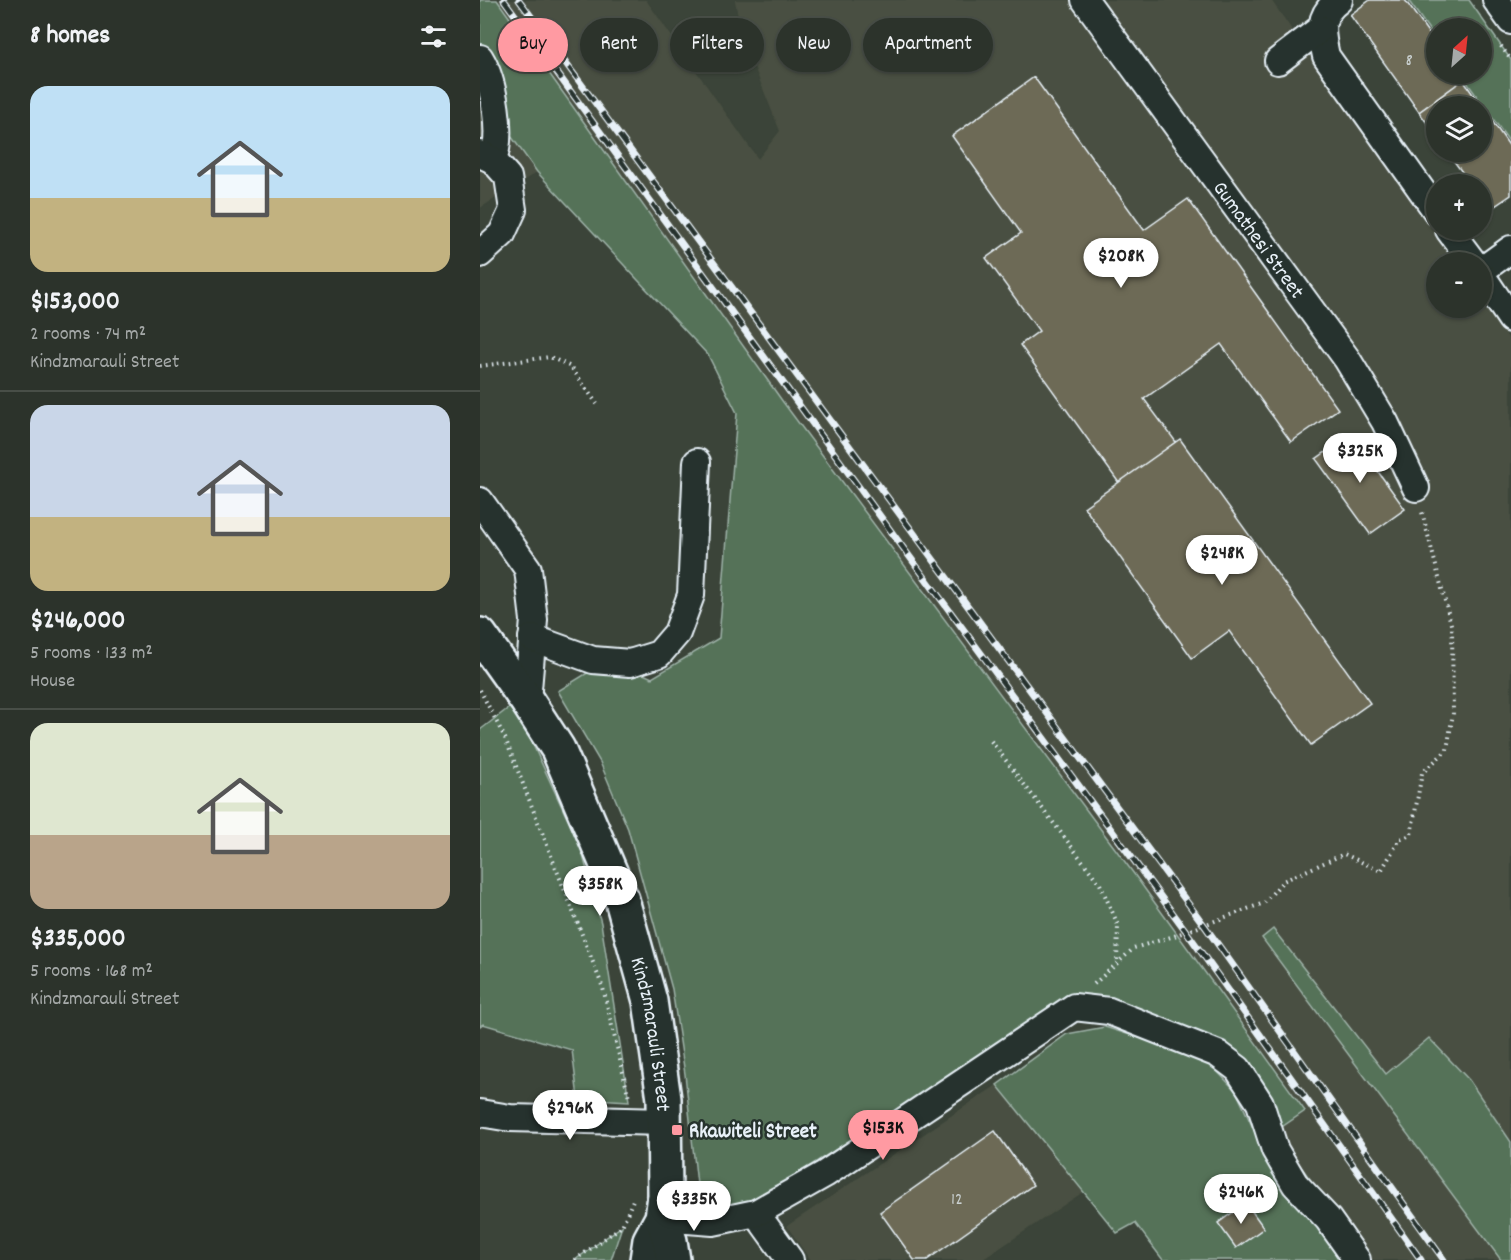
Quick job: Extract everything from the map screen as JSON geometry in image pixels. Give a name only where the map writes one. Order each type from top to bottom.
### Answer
[{"type":"main road","name":"Kindzmarauli Street","points":[[480,635],[558,749],[622,900],[650,1001],[664,1099],[650,1122],[665,1196],[653,1248]]},
{"type":"street","name":"Gumathesi Street","points":[[1085,0],[1347,359],[1385,422],[1416,488]]},
{"type":"street","points":[[1496,0],[1511,21]]},
{"type":"street","points":[[1278,61],[1328,9]]},
{"type":"street","points":[[1328,9],[1326,56],[1426,197]]},
{"type":"street","points":[[480,58],[494,101],[498,130],[498,149],[486,157],[508,177],[513,210],[502,234],[480,254]]},
{"type":"street","points":[[1492,263],[1511,249]]},
{"type":"street","points":[[1492,291],[1511,319]]},
{"type":"street","points":[[532,638],[593,660],[630,663],[659,654],[677,633],[691,596],[697,462]]},
{"type":"street","points":[[480,501],[528,569],[534,620],[527,701]]},
{"type":"street","points":[[653,1248],[714,1222],[756,1213],[825,1174],[1074,1008],[1109,1011],[1218,1054],[1238,1069],[1260,1103],[1275,1150],[1295,1184],[1328,1219],[1357,1260]]},
{"type":"street","points":[[480,1113],[510,1118],[650,1122]]},
{"type":"street","points":[[756,1213],[790,1260]]},
{"type":"path","points":[[480,366],[549,357],[571,367],[591,392],[597,404]]},
{"type":"path","points":[[1074,1008],[1100,977],[1134,948],[1172,937],[1264,903],[1283,881],[1344,854],[1381,871],[1400,839],[1411,835],[1422,773],[1447,750],[1453,713],[1452,628],[1416,488]]},
{"type":"path","points":[[480,690],[505,738],[603,988],[614,1041],[650,1122]]},
{"type":"path","points":[[991,741],[1100,884],[1118,925],[1117,962]]},
{"type":"path","points":[[575,1260],[622,1226],[634,1198]]},
{"type":"shaded area","points":[[497,0],[646,0],[670,34],[670,72],[697,72],[758,159],[780,131],[756,72],[764,72],[764,18],[738,18],[735,0],[1271,0],[1426,221],[1426,240],[1440,240],[1448,252],[1426,252],[1426,318],[1492,318],[1492,314],[1511,342],[1511,1142],[1469,1080],[1428,1038],[1386,1075],[1273,929],[1262,938],[1501,1260],[1367,1260],[1276,1131],[1304,1110],[1134,874],[783,402],[548,72],[568,72],[568,18],[510,18]]},
{"type":"shaded area","points":[[480,93],[537,172],[480,208]]},
{"type":"shaded area","points":[[997,1085],[1083,1192],[982,1260],[810,1260],[787,1226]]},
{"type":"green space","points":[[480,0],[497,0],[510,18],[498,18],[498,72],[548,72],[783,402],[1134,874],[1305,1111],[1276,1131],[1367,1260],[1163,1260],[1135,1223],[1117,1233],[997,1085],[1067,1034],[1105,1027],[1210,1064],[1236,1091],[1259,1141],[1254,1077],[1097,1000],[988,1054],[770,1191],[721,1214],[700,1212],[685,1074],[672,989],[628,829],[600,762],[558,691],[610,659],[652,678],[719,638],[737,413],[708,355],[537,172],[480,93]]},
{"type":"green space","points":[[1408,0],[1469,0],[1482,18],[1426,18],[1426,25]]},
{"type":"green space","points":[[1492,33],[1511,60],[1511,144],[1492,117],[1492,96],[1477,96],[1468,84],[1492,84]]},
{"type":"green space","points":[[514,704],[581,848],[601,923],[629,1101],[578,1098],[572,1050],[483,1024],[480,1026],[480,730]]},
{"type":"green space","points":[[1273,929],[1386,1074],[1429,1038],[1469,1080],[1511,1142],[1511,1260],[1501,1260],[1262,938]]},
{"type":"green space","points":[[622,1226],[611,1260],[575,1260]]},
{"type":"building","points":[[1370,0],[1405,0],[1426,30],[1426,84],[1458,84],[1441,96],[1426,96],[1426,107],[1419,112],[1350,15]]},
{"type":"building","points":[[1034,77],[1144,230],[1188,199],[1338,409],[1291,442],[1221,344],[1144,399],[1176,442],[1119,483],[1020,345],[1039,331],[986,258],[1021,233],[952,136]]},
{"type":"building","points":[[1458,84],[1466,84],[1474,96],[1441,96]]},
{"type":"building","points":[[1426,107],[1426,122],[1419,112]]},
{"type":"building","points":[[1492,121],[1511,148],[1511,195],[1492,208],[1492,174],[1464,174],[1454,162],[1492,162]]},
{"type":"building","points":[[1351,434],[1405,509],[1370,534],[1316,459]]},
{"type":"building","points":[[1180,439],[1370,703],[1311,745],[1229,631],[1192,658],[1084,507]]},
{"type":"building","points":[[995,1131],[1033,1185],[927,1260],[914,1260],[880,1212]]},
{"type":"building","points":[[1246,1203],[1264,1228],[1236,1248],[1218,1223]]},
{"type":"railway","points":[[504,0],[1186,931],[1421,1260]]},
{"type":"railway","points":[[519,0],[1204,925],[1444,1260]]},
{"type":"place","name":"Rkawiteli Street","points":[[677,1130]]}]
